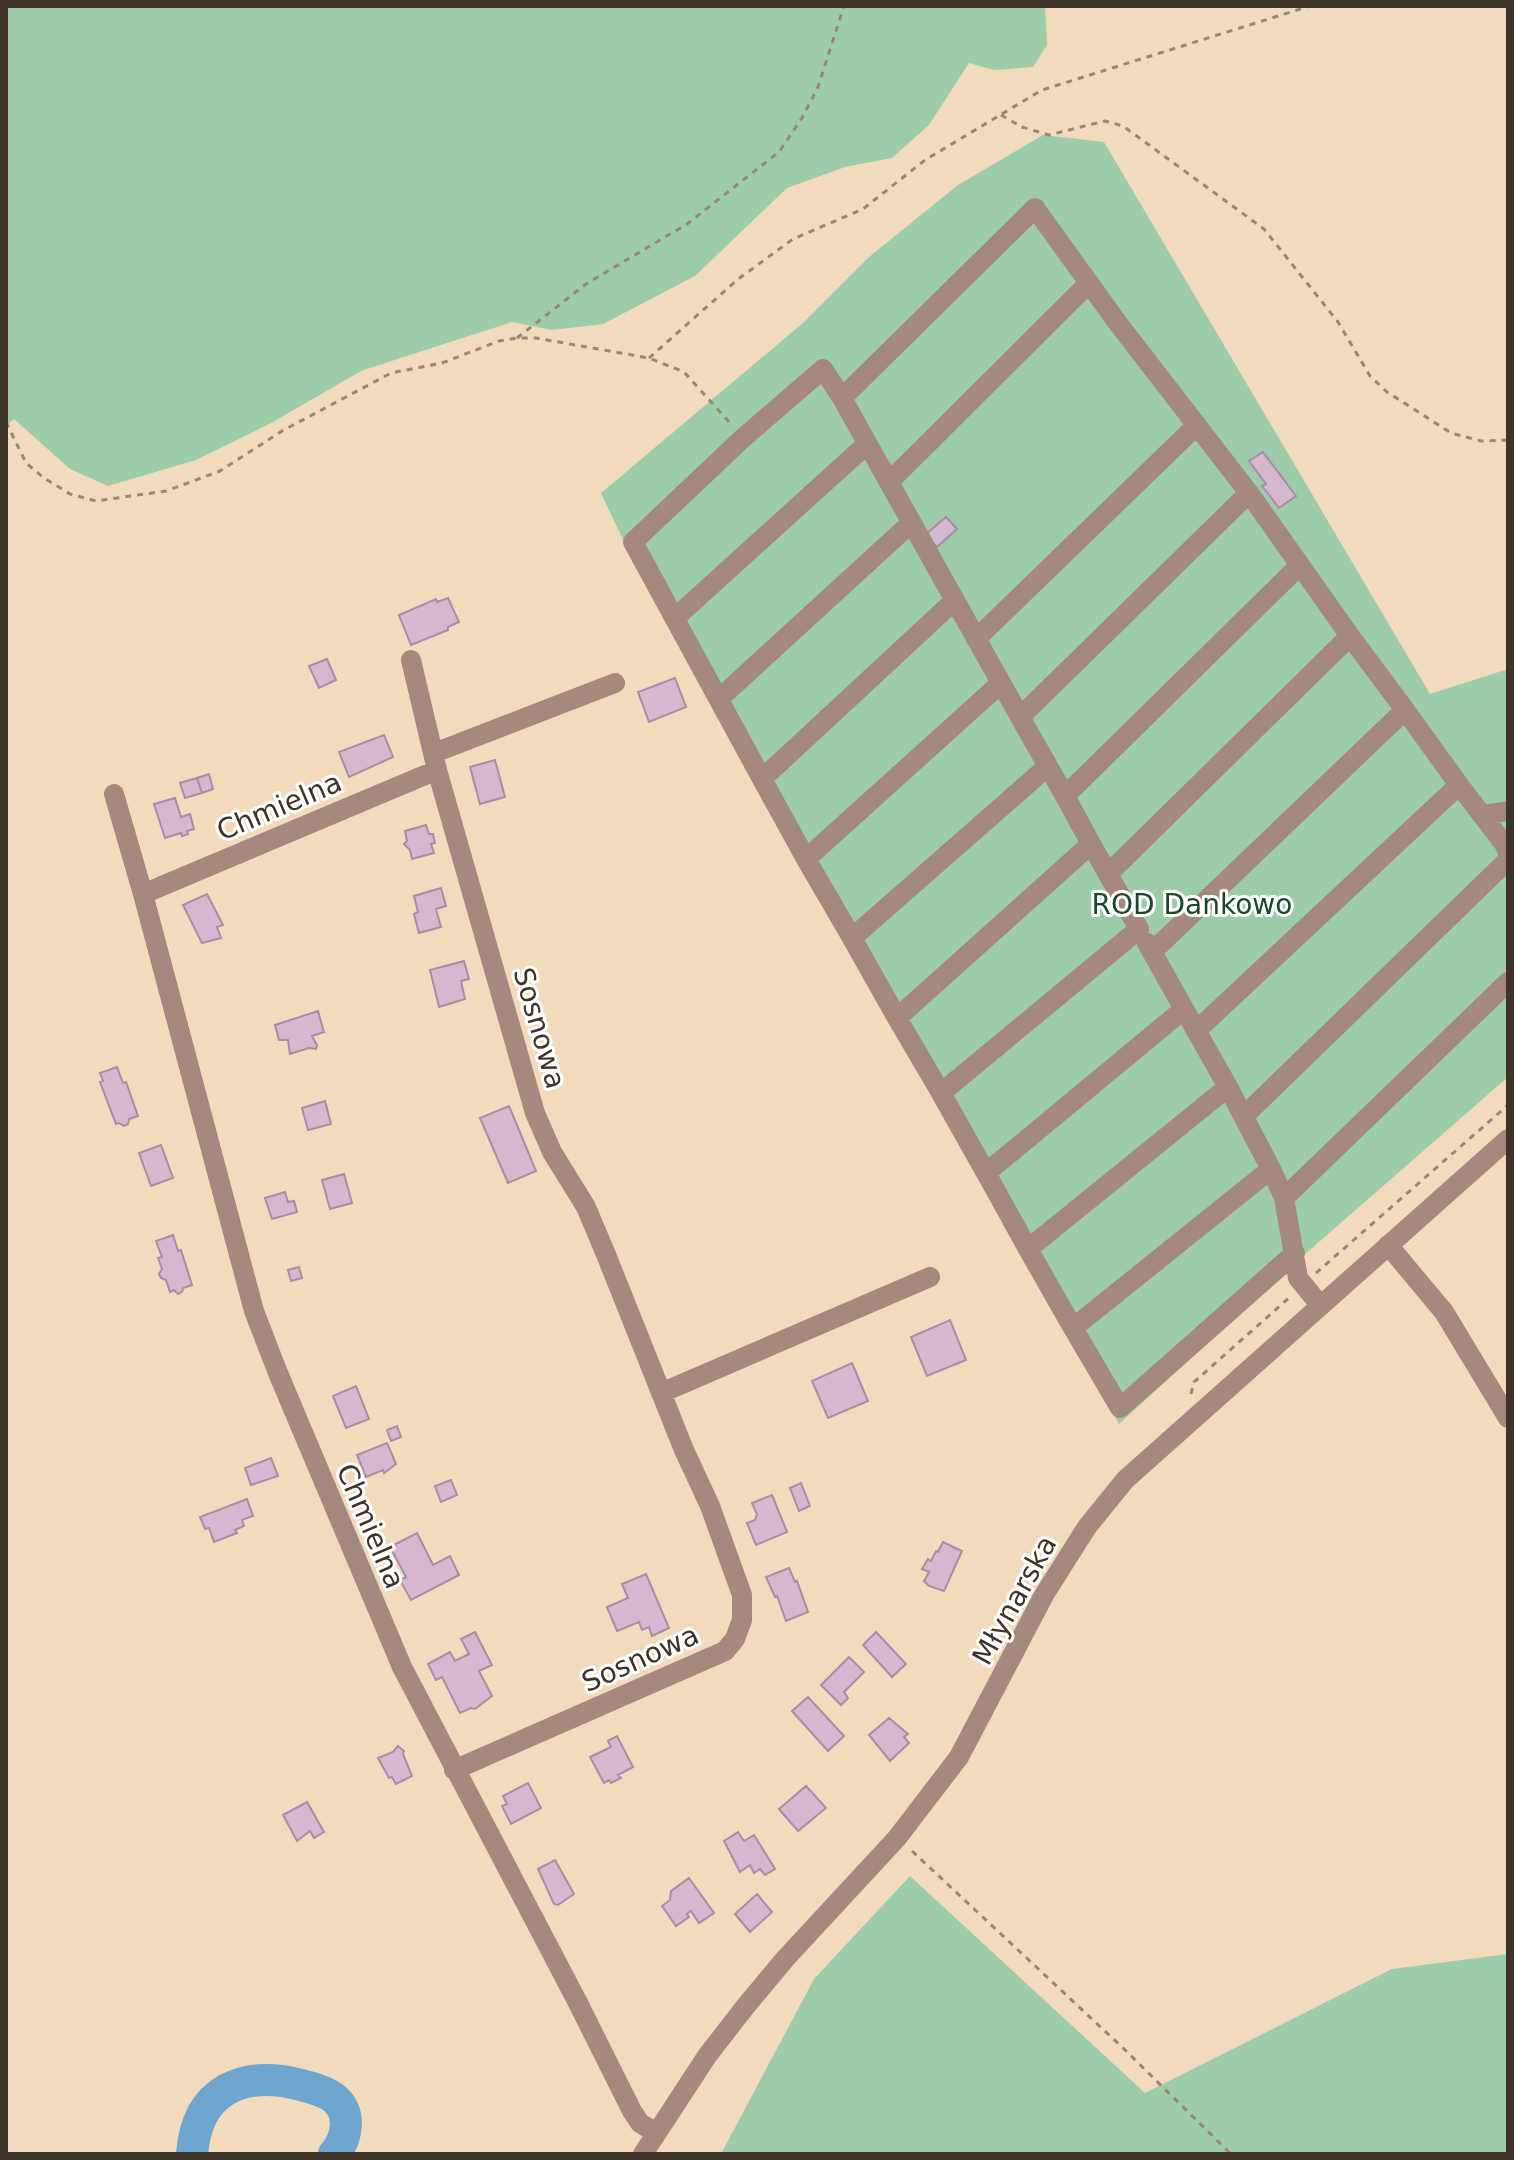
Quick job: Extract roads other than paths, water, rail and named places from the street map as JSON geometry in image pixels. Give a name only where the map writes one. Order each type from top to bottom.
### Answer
[{"type":"street","points":[[842,398],[1035,208],[1249,493],[1508,853]]},
{"type":"street","points":[[889,482],[1089,283]]},
{"type":"street","points":[[1295,1253],[1120,1408],[806,859],[633,542],[743,438],[823,369],[1244,1116],[1284,1198],[1295,1253],[1298,1278],[1320,1305]]},
{"type":"street","points":[[976,639],[1197,425]]},
{"type":"street","points":[[675,618],[867,444]]},
{"type":"street","points":[[1020,717],[1249,493]]},
{"type":"street","points":[[720,698],[911,523]]},
{"type":"street","points":[[1065,796],[1299,566]]},
{"type":"street","points":[[762,779],[955,600]]},
{"type":"street","points":[[1108,874],[1350,636]]},
{"type":"street","name":"Sosnowa","points":[[411,660],[436,762],[535,1113],[552,1152],[586,1207],[710,1506],[742,1595],[742,1620],[735,1639],[725,1651],[454,1770]]},
{"type":"street","name":"Chmielna","points":[[143,894],[615,683]]},
{"type":"street","points":[[806,859],[1001,683]]},
{"type":"street","points":[[1152,952],[1405,710]]},
{"type":"street","points":[[852,938],[1048,766]]},
{"type":"street","points":[[1196,1031],[1459,785]]},
{"type":"street","name":"Chmielna","points":[[114,794],[257,1320],[388,1637],[632,2111],[640,2123],[656,2133]]},
{"type":"street","points":[[1483,815],[1508,811]]},
{"type":"street","points":[[897,1018],[1091,844]]},
{"type":"street","points":[[1244,1116],[1508,860]]},
{"type":"street","points":[[941,1093],[1139,929]]},
{"type":"street","points":[[1284,1198],[1508,982]]},
{"type":"street","points":[[986,1173],[1184,1009]]},
{"type":"street","points":[[1028,1249],[1228,1087]]},
{"type":"street","name":"Młynarska","points":[[643,2154],[707,2056],[745,2007],[897,1838],[959,1757],[1044,1595],[1087,1527],[1125,1480],[1508,1139]]},
{"type":"street","points":[[1073,1328],[1271,1169]]},
{"type":"street","points":[[1388,1245],[1444,1312],[1508,1418]]},
{"type":"street","points":[[661,1393],[930,1277]]},
{"type":"waterway","points":[[192,2154],[196,2132],[213,2100],[242,2083],[260,2080],[301,2085],[335,2099],[344,2112],[346,2126],[334,2154]]},
{"type":"park label","name":"ROD Dankowo","points":[[1192,904]]}]
